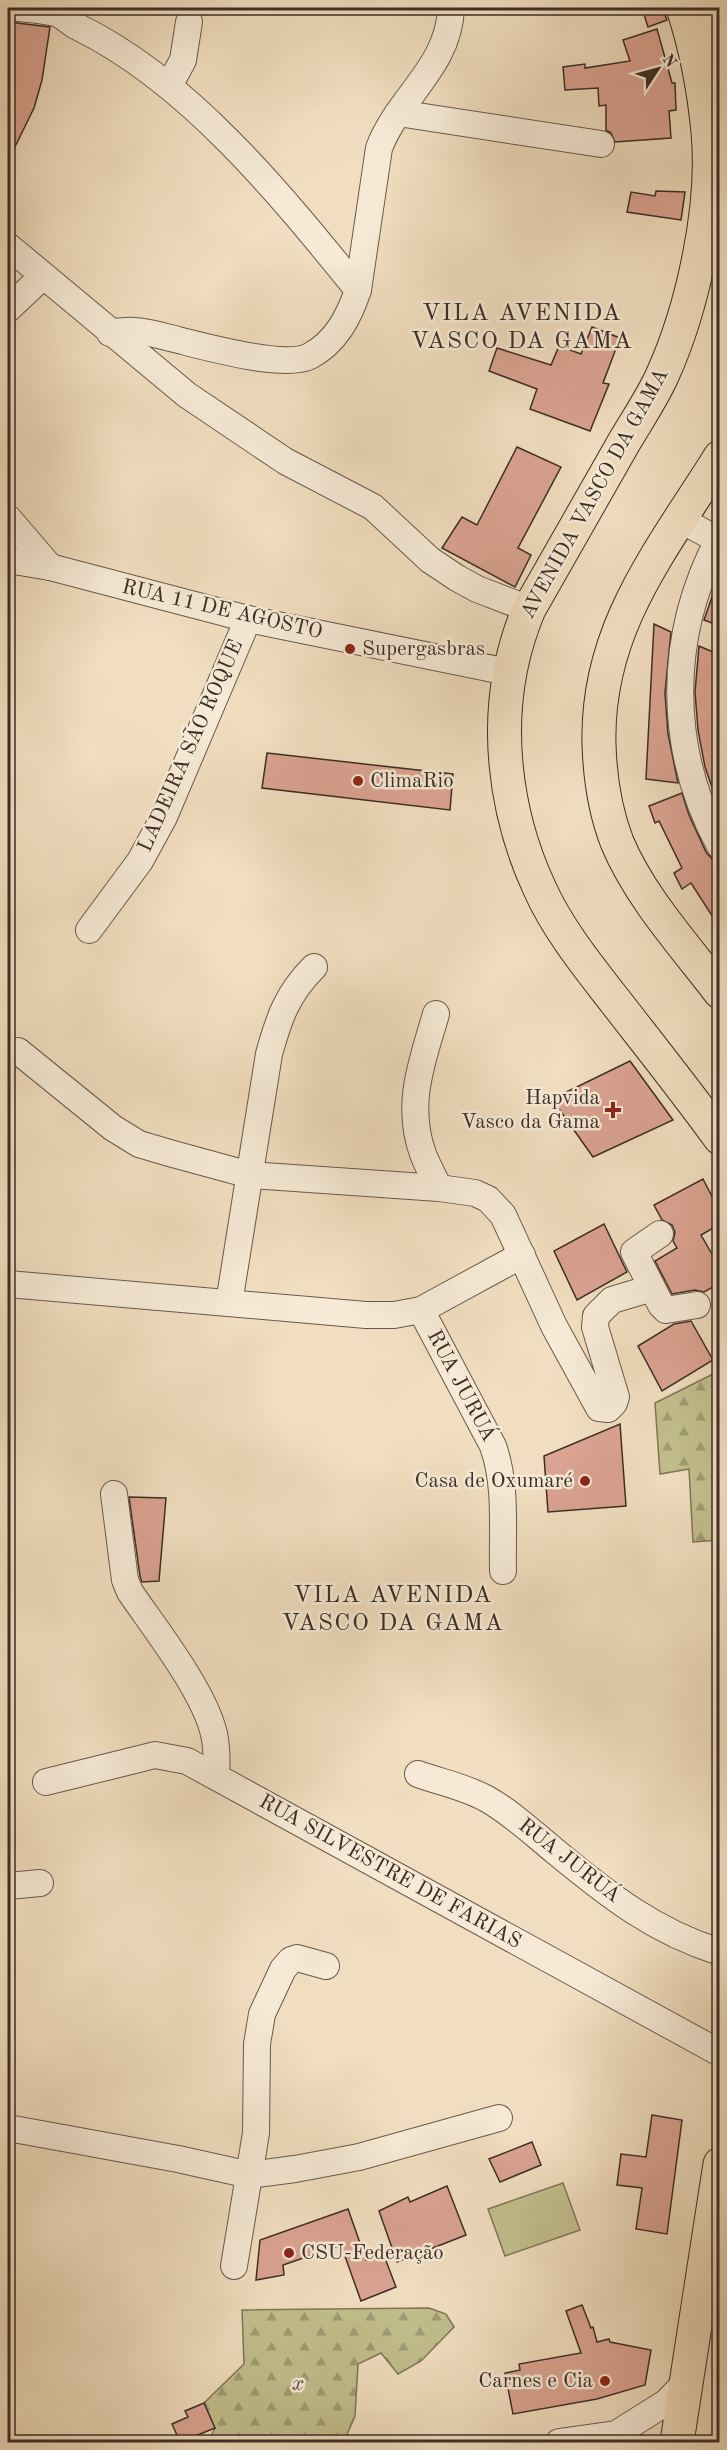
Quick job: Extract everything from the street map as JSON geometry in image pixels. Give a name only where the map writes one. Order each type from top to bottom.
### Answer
[{"type":"main road","name":"AVENIDA VASCO DA GAMA","points":[[683,8],[694,43],[703,85],[708,134],[709,178],[697,263],[686,310],[661,377],[529,609],[516,640],[508,672],[504,713],[508,788],[516,827],[539,889],[584,961],[720,1138]]},
{"type":"main road","points":[[708,8],[720,40]]},
{"type":"main road","points":[[686,310],[720,263]]},
{"type":"main road","points":[[720,457],[644,578],[625,614],[611,648],[602,688],[599,726],[600,769],[606,808],[622,852],[661,915],[720,992]]},
{"type":"main road","points":[[677,2442],[720,2164]]},
{"type":"street","points":[[19,8],[57,13],[137,61],[168,86],[214,127],[295,215],[358,290]]},
{"type":"street","points":[[110,333],[136,330],[203,346],[286,360],[308,357],[338,332],[350,315],[358,290],[375,164],[384,136],[446,41],[450,26],[450,8]]},
{"type":"street","points":[[168,86],[183,60],[189,22]]},
{"type":"street","points":[[398,113],[601,144]]},
{"type":"street","points":[[8,246],[187,395],[285,461],[373,507],[430,560],[457,578],[529,609]]},
{"type":"street","points":[[8,309],[43,276]]},
{"type":"street","points":[[8,518],[50,567]]},
{"type":"street","points":[[681,520],[719,539],[691,605],[685,634],[680,697],[681,732],[689,768],[701,807],[720,846]]},
{"type":"street","name":"RUA 11 DE AGOSTO","points":[[8,560],[50,567],[248,619],[508,672]]},
{"type":"street","name":"LADEIRA SÃO ROQUE","points":[[89,930],[140,861],[164,816],[248,619]]},
{"type":"street","points":[[229,1303],[260,1103],[277,1025],[287,999],[314,967]]},
{"type":"street","points":[[436,1014],[415,1088],[414,1107],[423,1154],[439,1188]]},
{"type":"street","points":[[18,1051],[88,1110],[139,1144],[250,1175],[439,1188],[475,1193],[488,1199],[503,1215],[564,1346],[594,1404],[602,1409],[611,1406],[616,1397],[595,1327],[596,1316],[612,1300],[652,1288]]},
{"type":"street","points":[[660,1234],[634,1252],[652,1288],[666,1310],[697,1305]]},
{"type":"street","points":[[8,1284],[366,1315],[394,1315],[421,1310],[522,1255]]},
{"type":"street","name":"RUA JURUÁ","points":[[421,1310],[493,1446],[498,1461],[502,1495],[503,1571]]},
{"type":"street","points":[[114,1494],[125,1580],[130,1592],[188,1678],[208,1715],[217,1752],[216,1775]]},
{"type":"street","name":"RUA SILVESTRE DE FARIAS","points":[[46,1782],[154,1755],[187,1761],[720,2053]]},
{"type":"street","name":"RUA JURUÁ","points":[[418,1774],[485,1798],[504,1810],[603,1890],[644,1919],[690,1943],[720,1952]]},
{"type":"street","points":[[8,1886],[40,1883]]},
{"type":"street","points":[[234,2266],[256,2133],[258,2044],[262,2014],[283,1969],[291,1960],[297,1958],[326,1966]]},
{"type":"street","points":[[8,2129],[178,2159],[250,2175],[359,2157],[499,2118]]},
{"type":"street","points":[[559,2442],[627,2438],[687,2381]]},
{"type":"green space","points":[[719,1371],[719,1540],[693,1542],[689,1469],[660,1474],[655,1403]]},
{"type":"green space","points":[[563,2183],[580,2230],[505,2256],[488,2209]]},
{"type":"green space","name":"x","points":[[429,2308],[446,2314],[454,2327],[421,2361],[398,2374],[381,2353],[358,2364],[355,2416],[346,2437],[332,2442],[212,2442],[209,2440],[215,2428],[204,2403],[244,2364],[242,2310]]},
{"type":"building","points":[[642,8],[662,8],[667,20],[648,27]]},
{"type":"building","points":[[8,17],[17,23],[50,27],[42,80],[34,108],[8,161]]},
{"type":"building","points":[[657,29],[672,83],[675,83],[676,110],[669,111],[671,138],[615,142],[611,133],[606,130],[606,105],[599,106],[598,88],[565,90],[563,67],[585,64],[585,68],[630,61],[623,40]]},
{"type":"building","points":[[656,191],[685,192],[681,220],[627,212],[631,192],[655,196]]},
{"type":"building","points":[[592,327],[620,338],[603,383],[609,384],[590,431],[530,409],[537,389],[489,371],[497,348],[551,365],[559,346],[581,354]]},
{"type":"building","points":[[517,447],[561,467],[518,548],[531,555],[515,587],[442,548],[462,517],[477,525]]},
{"type":"building","points":[[720,574],[720,626],[704,620]]},
{"type":"building","points":[[654,624],[671,632],[665,693],[668,734],[678,783],[646,779]]},
{"type":"building","points":[[699,646],[720,655],[720,810],[705,767],[698,730],[695,692]]},
{"type":"building","name":"ClimaRio","points":[[267,753],[453,774],[450,810],[262,788]]},
{"type":"building","points":[[682,793],[689,815],[706,852],[712,859],[720,861],[720,928],[691,883],[682,889],[674,873],[682,868],[659,821],[655,823],[649,806]]},
{"type":"building","name":"Hapvida Vasco da Gama","points":[[630,1061],[673,1120],[593,1157],[552,1099]]},
{"type":"building","points":[[703,1179],[720,1212],[720,1224],[701,1235],[720,1268],[720,1283],[704,1292],[695,1290],[672,1294],[655,1261],[677,1248],[673,1241],[675,1232],[672,1225],[662,1220],[654,1205]]},
{"type":"building","points":[[604,1224],[627,1272],[577,1300],[554,1251]]},
{"type":"building","points":[[691,1321],[713,1360],[662,1391],[638,1346],[674,1324]]},
{"type":"building","name":"Casa de Oxumaré","points":[[620,1424],[626,1506],[548,1512],[544,1456]]},
{"type":"building","points":[[129,1497],[166,1498],[159,1581],[142,1582]]},
{"type":"building","points":[[652,2115],[682,2120],[667,2234],[636,2229],[642,2188],[617,2185],[621,2154],[646,2157]]},
{"type":"building","points":[[532,2142],[541,2165],[500,2182],[489,2159]]},
{"type":"building","points":[[447,2186],[466,2235],[397,2262],[379,2211],[408,2197],[410,2202]]},
{"type":"building","name":"CSU-Federação","points":[[348,2209],[366,2260],[383,2253],[396,2287],[361,2301],[341,2245],[283,2265],[284,2275],[256,2280],[260,2240]]},
{"type":"building","points":[[582,2305],[591,2328],[593,2327],[597,2342],[609,2339],[610,2342],[651,2350],[645,2385],[597,2399],[513,2414],[505,2373],[520,2370],[519,2364],[581,2353],[566,2311]]},
{"type":"building","points":[[204,2403],[215,2428],[180,2442],[172,2424],[188,2417],[185,2411]]},
{"type":"place","name":"Supergasbras","points":[[350,649]]},
{"type":"place","name":"ClimaRio","points":[[358,781]]},
{"type":"place","name":"Hapvida Vasco da Gama","points":[[613,1110]]},
{"type":"place","name":"Casa de Oxumaré","points":[[585,1481]]},
{"type":"place","name":"CSU-Federação","points":[[289,2253]]},
{"type":"place","name":"Carnes e Cia","points":[[605,2381]]},
{"type":"district","name":"VILA AVENIDA VASCO DA GAMA","points":[[522,328]]},
{"type":"district","name":"VILA AVENIDA VASCO DA GAMA","points":[[393,1610]]}]
